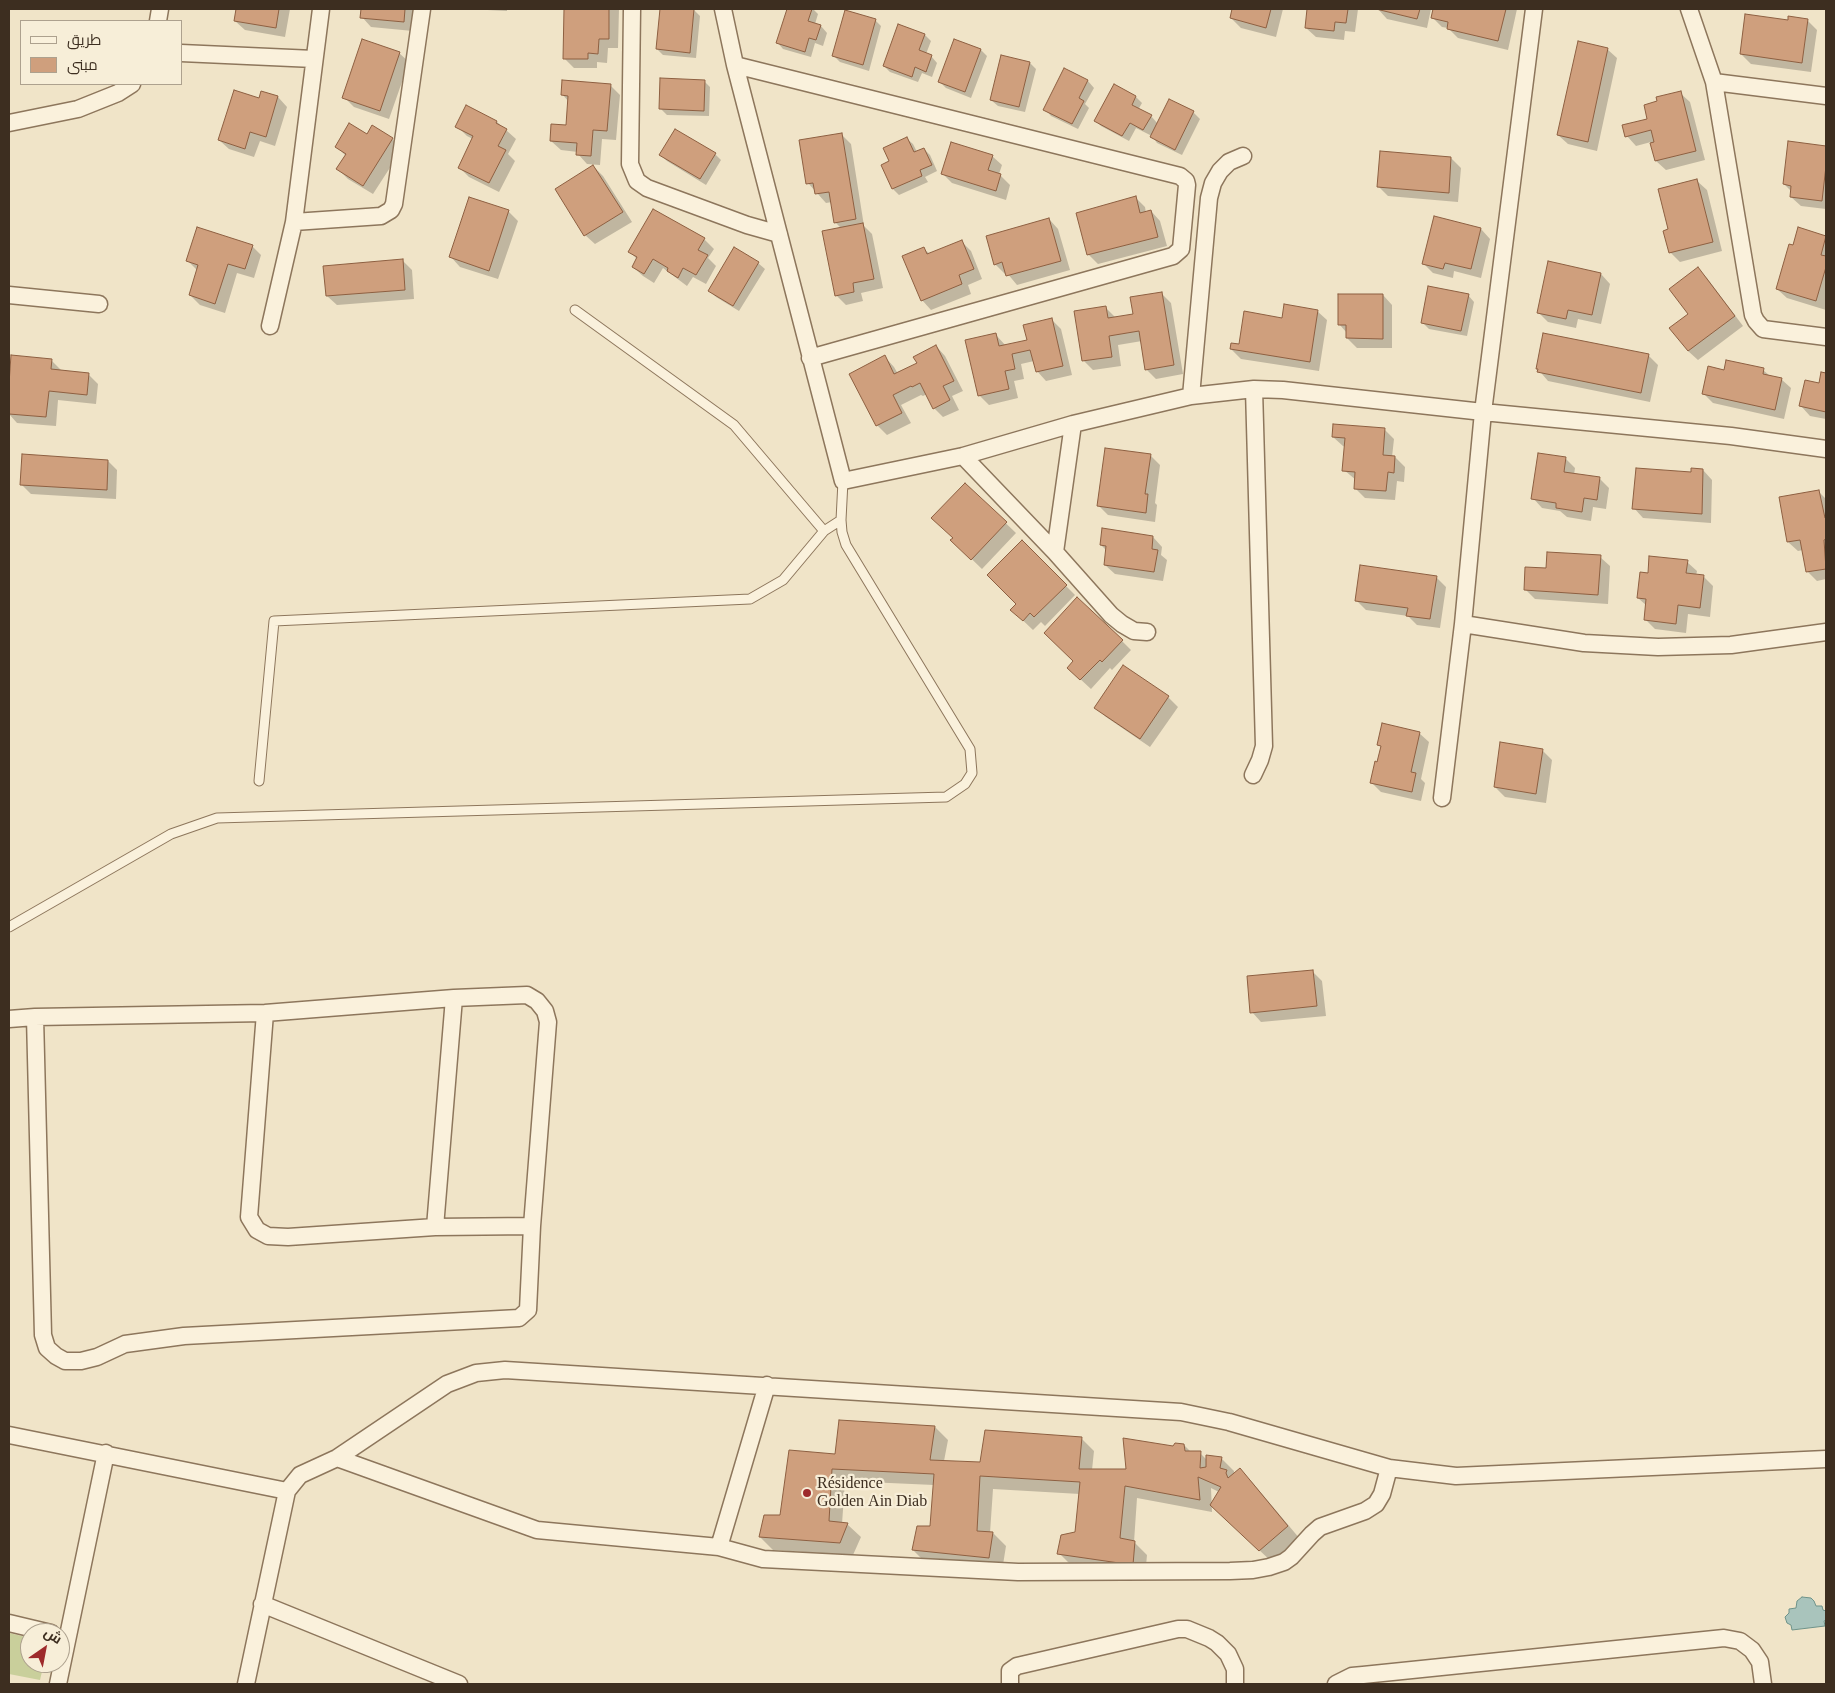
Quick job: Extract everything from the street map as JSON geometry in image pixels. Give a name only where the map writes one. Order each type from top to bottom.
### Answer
[{"type":"street","points":[[270,326],[294,222],[321,9]]},
{"type":"street","points":[[294,222],[381,216],[391,210],[394,204],[422,9]]},
{"type":"street","points":[[632,9],[630,164],[637,181],[647,188],[747,225],[779,234]]},
{"type":"street","points":[[723,9],[734,64],[842,481],[963,456],[1073,424],[1191,396],[1254,389],[1283,390],[1731,436],[1826,449]]},
{"type":"street","points":[[1442,798],[1463,624],[1484,412],[1534,9]]},
{"type":"street","points":[[1689,9],[1714,82],[1753,315],[1763,329],[1826,337]]},
{"type":"street","points":[[182,53],[314,60]]},
{"type":"street","points":[[734,64],[1180,176],[1186,181],[1180,249],[1173,256],[810,358]]},
{"type":"street","points":[[1714,82],[1826,96]]},
{"type":"street","points":[[9,122],[78,108],[118,93],[130,85]]},
{"type":"street","points":[[1191,396],[1209,198],[1213,183],[1220,171],[1230,162],[1243,156]]},
{"type":"street","points":[[9,295],[99,304]]},
{"type":"street","points":[[1253,775],[1264,746],[1254,389]]},
{"type":"street","points":[[1055,552],[1073,424]]},
{"type":"street","points":[[963,456],[1122,624],[1134,631],[1147,632]]},
{"type":"street","points":[[1463,624],[1584,643],[1658,647],[1731,645],[1826,632]]},
{"type":"street","points":[[9,1019],[35,1017],[265,1013],[454,998],[527,995],[537,1001],[545,1010],[548,1022],[532,1226],[528,1310],[525,1315],[519,1318],[184,1336],[137,1341],[125,1344],[97,1357],[81,1361],[65,1361],[56,1356],[46,1348],[43,1335],[35,1017]]},
{"type":"street","points":[[435,1227],[454,998]]},
{"type":"street","points":[[265,1013],[249,1217],[257,1230],[268,1236],[288,1237],[435,1227],[532,1226]]},
{"type":"street","points":[[246,1684],[287,1490],[300,1475],[337,1458],[447,1384],[476,1373],[505,1370],[1181,1412],[1229,1422],[1389,1468],[1456,1476],[1826,1459]]},
{"type":"street","points":[[719,1547],[767,1386]]},
{"type":"street","points":[[9,1435],[287,1490]]},
{"type":"street","points":[[67,1623],[106,1453]]},
{"type":"street","points":[[337,1458],[537,1530],[719,1547],[763,1559],[1018,1572],[1253,1570],[1284,1562],[1300,1549],[1320,1527],[1371,1508],[1376,1504],[1382,1494],[1389,1468]]},
{"type":"street","points":[[262,1604],[459,1684]]},
{"type":"street","points":[[1010,1684],[1010,1671],[1017,1666],[1178,1629],[1187,1629],[1201,1633],[1222,1648],[1232,1662],[1235,1684]]},
{"type":"street","points":[[1336,1684],[1352,1676],[1363,1674],[1724,1638],[1740,1641],[1752,1650],[1760,1662],[1763,1684]]},
{"type":"lane","points":[[575,310],[734,425],[824,531]]},
{"type":"lane","points":[[9,927],[171,834],[217,818],[946,797],[965,784],[972,773],[970,749],[846,545],[841,520],[842,481]]},
{"type":"lane","points":[[259,781],[274,621],[750,599],[782,580],[824,531],[841,520]]},
{"type":"green space","points":[[9,1633],[20,1636],[20,1673],[42,1673],[40,1680],[9,1674]]},
{"type":"water","points":[[1802,1597],[1811,1598],[1816,1606],[1822,1606],[1823,1610],[1826,1611],[1825,1626],[1792,1630],[1785,1617],[1789,1613],[1789,1609],[1796,1608],[1797,1601]]},
{"type":"building","points":[[236,9],[279,9],[276,28],[234,21]]},
{"type":"building","points":[[361,9],[405,9],[404,22],[360,18]]},
{"type":"building","points":[[564,9],[609,9],[609,39],[599,39],[598,54],[588,53],[588,59],[563,59]]},
{"type":"building","points":[[660,9],[694,9],[690,53],[656,49]]},
{"type":"building","points":[[787,9],[812,9],[808,21],[821,25],[816,40],[809,38],[805,52],[776,43]]},
{"type":"building","points":[[1232,9],[1271,9],[1266,28],[1230,18]]},
{"type":"building","points":[[1307,9],[1348,9],[1346,23],[1335,22],[1334,31],[1305,28]]},
{"type":"building","points":[[1376,9],[1420,9],[1417,19]]},
{"type":"building","points":[[1433,9],[1506,9],[1498,41],[1447,29],[1448,22],[1431,18]]},
{"type":"building","points":[[845,10],[876,19],[863,65],[832,56]]},
{"type":"building","points":[[1745,14],[1788,20],[1788,16],[1808,19],[1802,63],[1740,54]]},
{"type":"building","points":[[898,24],[925,34],[919,50],[932,55],[926,72],[915,67],[912,77],[883,66]]},
{"type":"building","points":[[362,39],[400,52],[380,111],[342,98]]},
{"type":"building","points":[[954,39],[981,49],[965,92],[938,82]]},
{"type":"building","points":[[1578,41],[1608,48],[1588,142],[1557,135]]},
{"type":"building","points":[[1001,55],[1030,62],[1019,107],[990,100]]},
{"type":"building","points":[[1064,68],[1088,80],[1079,98],[1084,101],[1072,124],[1043,110]]},
{"type":"building","points":[[660,78],[705,80],[704,111],[659,109]]},
{"type":"building","points":[[562,80],[611,84],[607,131],[593,130],[591,156],[576,155],[577,143],[550,141],[551,124],[566,125],[568,96],[561,95]]},
{"type":"building","points":[[1114,84],[1136,96],[1132,105],[1152,115],[1143,130],[1130,123],[1122,136],[1094,121]]},
{"type":"building","points":[[234,90],[259,98],[261,91],[278,96],[266,137],[250,132],[245,149],[218,140]]},
{"type":"building","points":[[1681,91],[1696,151],[1655,161],[1650,143],[1654,142],[1651,130],[1625,137],[1622,125],[1647,119],[1644,105],[1657,101],[1656,97]]},
{"type":"building","points":[[1169,99],[1194,111],[1175,150],[1150,137]]},
{"type":"building","points":[[466,105],[497,121],[496,123],[507,129],[498,146],[506,150],[489,183],[458,168],[473,136],[455,127]]},
{"type":"building","points":[[349,123],[367,134],[372,125],[393,138],[363,186],[336,169],[346,154],[335,147]]},
{"type":"building","points":[[675,129],[716,153],[700,179],[659,155]]},
{"type":"building","points":[[842,133],[856,219],[834,223],[829,192],[815,194],[813,183],[806,184],[799,140]]},
{"type":"building","points":[[907,137],[914,152],[924,148],[932,165],[920,170],[922,176],[892,189],[881,165],[889,161],[883,148]]},
{"type":"building","points":[[1788,141],[1826,146],[1822,201],[1790,197],[1791,186],[1783,184]]},
{"type":"building","points":[[951,142],[993,155],[988,170],[1001,174],[996,191],[941,174]]},
{"type":"building","points":[[1380,151],[1451,157],[1449,193],[1377,187]]},
{"type":"building","points":[[593,165],[623,212],[584,236],[555,189]]},
{"type":"building","points":[[1697,179],[1713,242],[1669,253],[1663,231],[1668,229],[1658,189]]},
{"type":"building","points":[[1136,196],[1140,213],[1151,210],[1158,237],[1087,255],[1076,213]]},
{"type":"building","points":[[469,197],[509,210],[489,271],[449,257]]},
{"type":"building","points":[[653,209],[705,238],[698,250],[708,255],[696,275],[683,268],[678,278],[667,271],[668,268],[653,259],[644,274],[632,267],[637,257],[628,252]]},
{"type":"building","points":[[1434,216],[1481,228],[1471,269],[1445,263],[1443,269],[1422,264]]},
{"type":"building","points":[[1049,218],[1061,261],[1006,276],[1002,262],[994,265],[986,236]]},
{"type":"building","points":[[863,223],[874,279],[853,283],[854,292],[835,296],[822,231]]},
{"type":"building","points":[[197,227],[253,245],[245,269],[228,264],[215,304],[189,295],[198,265],[186,261]]},
{"type":"building","points":[[1798,227],[1826,236],[1821,255],[1826,256],[1826,267],[1816,301],[1776,289],[1789,244],[1793,245]]},
{"type":"building","points":[[962,240],[974,269],[959,275],[962,284],[921,301],[902,256],[924,247],[927,254]]},
{"type":"building","points":[[734,247],[759,262],[733,306],[708,291]]},
{"type":"building","points":[[403,259],[405,290],[326,296],[323,266]]},
{"type":"building","points":[[1548,261],[1601,273],[1592,315],[1568,310],[1566,319],[1537,313]]},
{"type":"building","points":[[1698,267],[1735,316],[1688,351],[1669,328],[1688,314],[1669,289]]},
{"type":"building","points":[[1428,286],[1469,294],[1461,331],[1421,323]]},
{"type":"building","points":[[1162,292],[1174,365],[1145,370],[1139,331],[1109,336],[1112,357],[1082,361],[1074,311],[1106,306],[1108,318],[1133,314],[1130,297]]},
{"type":"building","points":[[1338,294],[1383,294],[1383,339],[1346,338],[1346,325],[1338,325]]},
{"type":"building","points":[[1284,304],[1318,310],[1310,362],[1230,349],[1231,343],[1239,344],[1244,311],[1282,318]]},
{"type":"building","points":[[1052,318],[1063,366],[1036,372],[1030,350],[1012,354],[1015,369],[1005,371],[1009,389],[978,396],[965,340],[996,333],[999,346],[1027,340],[1023,325]]},
{"type":"building","points":[[1543,333],[1649,354],[1641,393],[1537,372]]},
{"type":"building","points":[[936,345],[954,381],[943,386],[950,400],[933,409],[920,383],[911,386],[893,395],[902,413],[876,426],[849,374],[885,355],[894,374],[917,363],[913,357]]},
{"type":"building","points":[[11,355],[52,359],[51,369],[89,373],[87,395],[49,391],[46,417],[9,414]]},
{"type":"building","points":[[1726,360],[1764,368],[1763,374],[1782,378],[1775,410],[1702,394],[1708,366],[1724,370]]},
{"type":"building","points":[[1821,372],[1826,373],[1826,412],[1799,406],[1805,380],[1819,383]]},
{"type":"building","points":[[1333,424],[1385,428],[1383,455],[1395,456],[1394,473],[1388,472],[1386,491],[1354,489],[1355,472],[1342,471],[1345,438],[1332,437]]},
{"type":"building","points":[[1105,448],[1151,454],[1145,494],[1148,494],[1146,513],[1097,506]]},
{"type":"building","points":[[1538,453],[1566,457],[1564,472],[1600,477],[1597,500],[1584,498],[1582,512],[1556,508],[1556,503],[1531,499]]},
{"type":"building","points":[[22,454],[108,460],[107,490],[20,485]]},
{"type":"building","points":[[1636,468],[1691,472],[1691,468],[1703,469],[1702,514],[1632,509]]},
{"type":"building","points":[[965,483],[1007,522],[971,560],[950,540],[953,538],[931,518]]},
{"type":"building","points":[[1819,490],[1826,518],[1826,539],[1824,540],[1826,569],[1806,572],[1800,540],[1787,542],[1779,497]]},
{"type":"building","points":[[1102,528],[1153,536],[1152,549],[1158,550],[1154,572],[1104,565],[1106,546],[1100,545]]},
{"type":"building","points":[[1022,540],[1067,585],[1034,617],[1030,613],[1023,621],[1010,610],[1016,604],[987,575]]},
{"type":"building","points":[[1547,552],[1601,555],[1598,595],[1524,590],[1525,567],[1546,568]]},
{"type":"building","points":[[1649,556],[1688,560],[1686,573],[1704,575],[1700,608],[1678,605],[1676,624],[1644,620],[1646,599],[1637,598],[1640,572],[1648,573]]},
{"type":"building","points":[[1360,565],[1437,576],[1430,619],[1406,616],[1408,608],[1355,601]]},
{"type":"building","points":[[1077,597],[1123,640],[1102,662],[1100,660],[1080,680],[1067,668],[1073,661],[1044,633]]},
{"type":"building","points":[[1123,665],[1169,696],[1140,739],[1094,708]]},
{"type":"building","points":[[1382,723],[1420,732],[1411,772],[1416,773],[1412,792],[1370,783],[1381,746],[1377,745]]},
{"type":"building","points":[[1500,742],[1543,749],[1536,794],[1494,787]]},
{"type":"building","points":[[1313,970],[1317,1006],[1250,1013],[1247,976]]},
{"type":"building","name":"Résidence Golden Ain Diab","points":[[839,1420],[935,1426],[930,1460],[980,1462],[985,1430],[1082,1437],[1079,1469],[1126,1469],[1123,1438],[1173,1446],[1175,1443],[1184,1444],[1185,1451],[1201,1451],[1200,1468],[1206,1467],[1206,1455],[1222,1457],[1220,1468],[1227,1470],[1228,1478],[1240,1468],[1288,1526],[1259,1551],[1210,1505],[1221,1487],[1198,1477],[1200,1500],[1125,1486],[1120,1538],[1135,1541],[1133,1565],[1057,1554],[1061,1535],[1075,1532],[1080,1482],[980,1476],[977,1531],[993,1532],[989,1558],[912,1550],[917,1526],[930,1526],[934,1474],[832,1469],[829,1521],[848,1523],[840,1543],[759,1537],[764,1515],[780,1515],[789,1450],[835,1454]]},
{"type":"place","name":"Résidence Golden Ain Diab","points":[[807,1493]]}]
